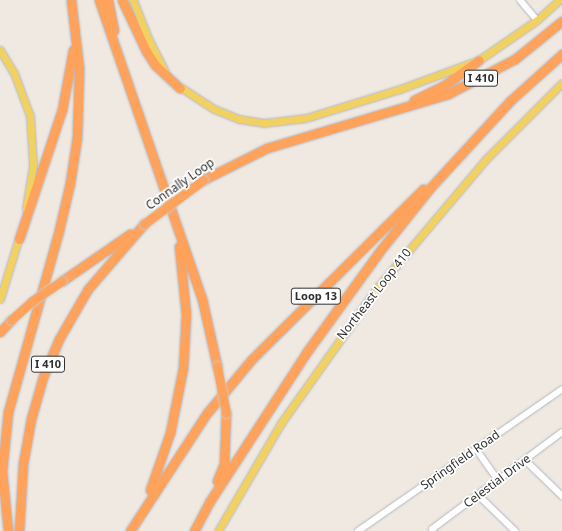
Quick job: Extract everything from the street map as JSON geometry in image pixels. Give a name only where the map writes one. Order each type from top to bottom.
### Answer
[{"type":"highway","points":[[8,531],[2,471],[7,420],[70,183],[79,104],[76,29],[71,0]]},
{"type":"highway","points":[[99,0],[172,218],[202,299],[217,366],[226,413],[224,464],[210,501]]},
{"type":"highway","points":[[108,0],[120,63]]},
{"type":"highway","points":[[122,0],[146,51],[155,64],[180,88]]},
{"type":"highway","name":"Connally Loop","points":[[19,531],[23,464],[31,419],[43,377],[59,339],[88,290],[144,224],[203,180],[267,148],[448,94],[476,81],[514,59],[562,20]]},
{"type":"highway","points":[[19,239],[62,110],[76,29]]},
{"type":"highway","name":"I 410","points":[[194,531],[210,501],[306,354],[379,252],[430,188],[511,100],[562,54]]},
{"type":"highway","points":[[388,112],[445,85],[480,60]]},
{"type":"highway","name":"Loop 13","points":[[130,531],[142,510],[207,413],[252,359],[511,100]]},
{"type":"highway","points":[[142,510],[168,439],[183,368],[186,314],[178,245],[172,218]]},
{"type":"highway","points":[[0,332],[11,320],[32,302],[144,224]]},
{"type":"main road","points":[[133,0],[157,57],[180,88],[214,109],[239,119],[264,122],[306,118],[400,89],[480,60],[537,20],[559,0]]},
{"type":"main road","points":[[0,50],[23,96],[33,138],[33,165],[19,239],[0,298]]},
{"type":"main road","name":"Northeast Loop 410","points":[[218,531],[281,423],[373,294],[486,159],[562,83]]},
{"type":"street","points":[[520,0],[537,20]]},
{"type":"street","name":"Springfield Road","points":[[358,531],[562,389]]},
{"type":"street","name":"Celestial Drive","points":[[433,530],[562,432]]},
{"type":"street","points":[[476,449],[498,480]]},
{"type":"street","points":[[526,460],[562,496]]},
{"type":"street","points":[[478,495],[515,531]]}]
